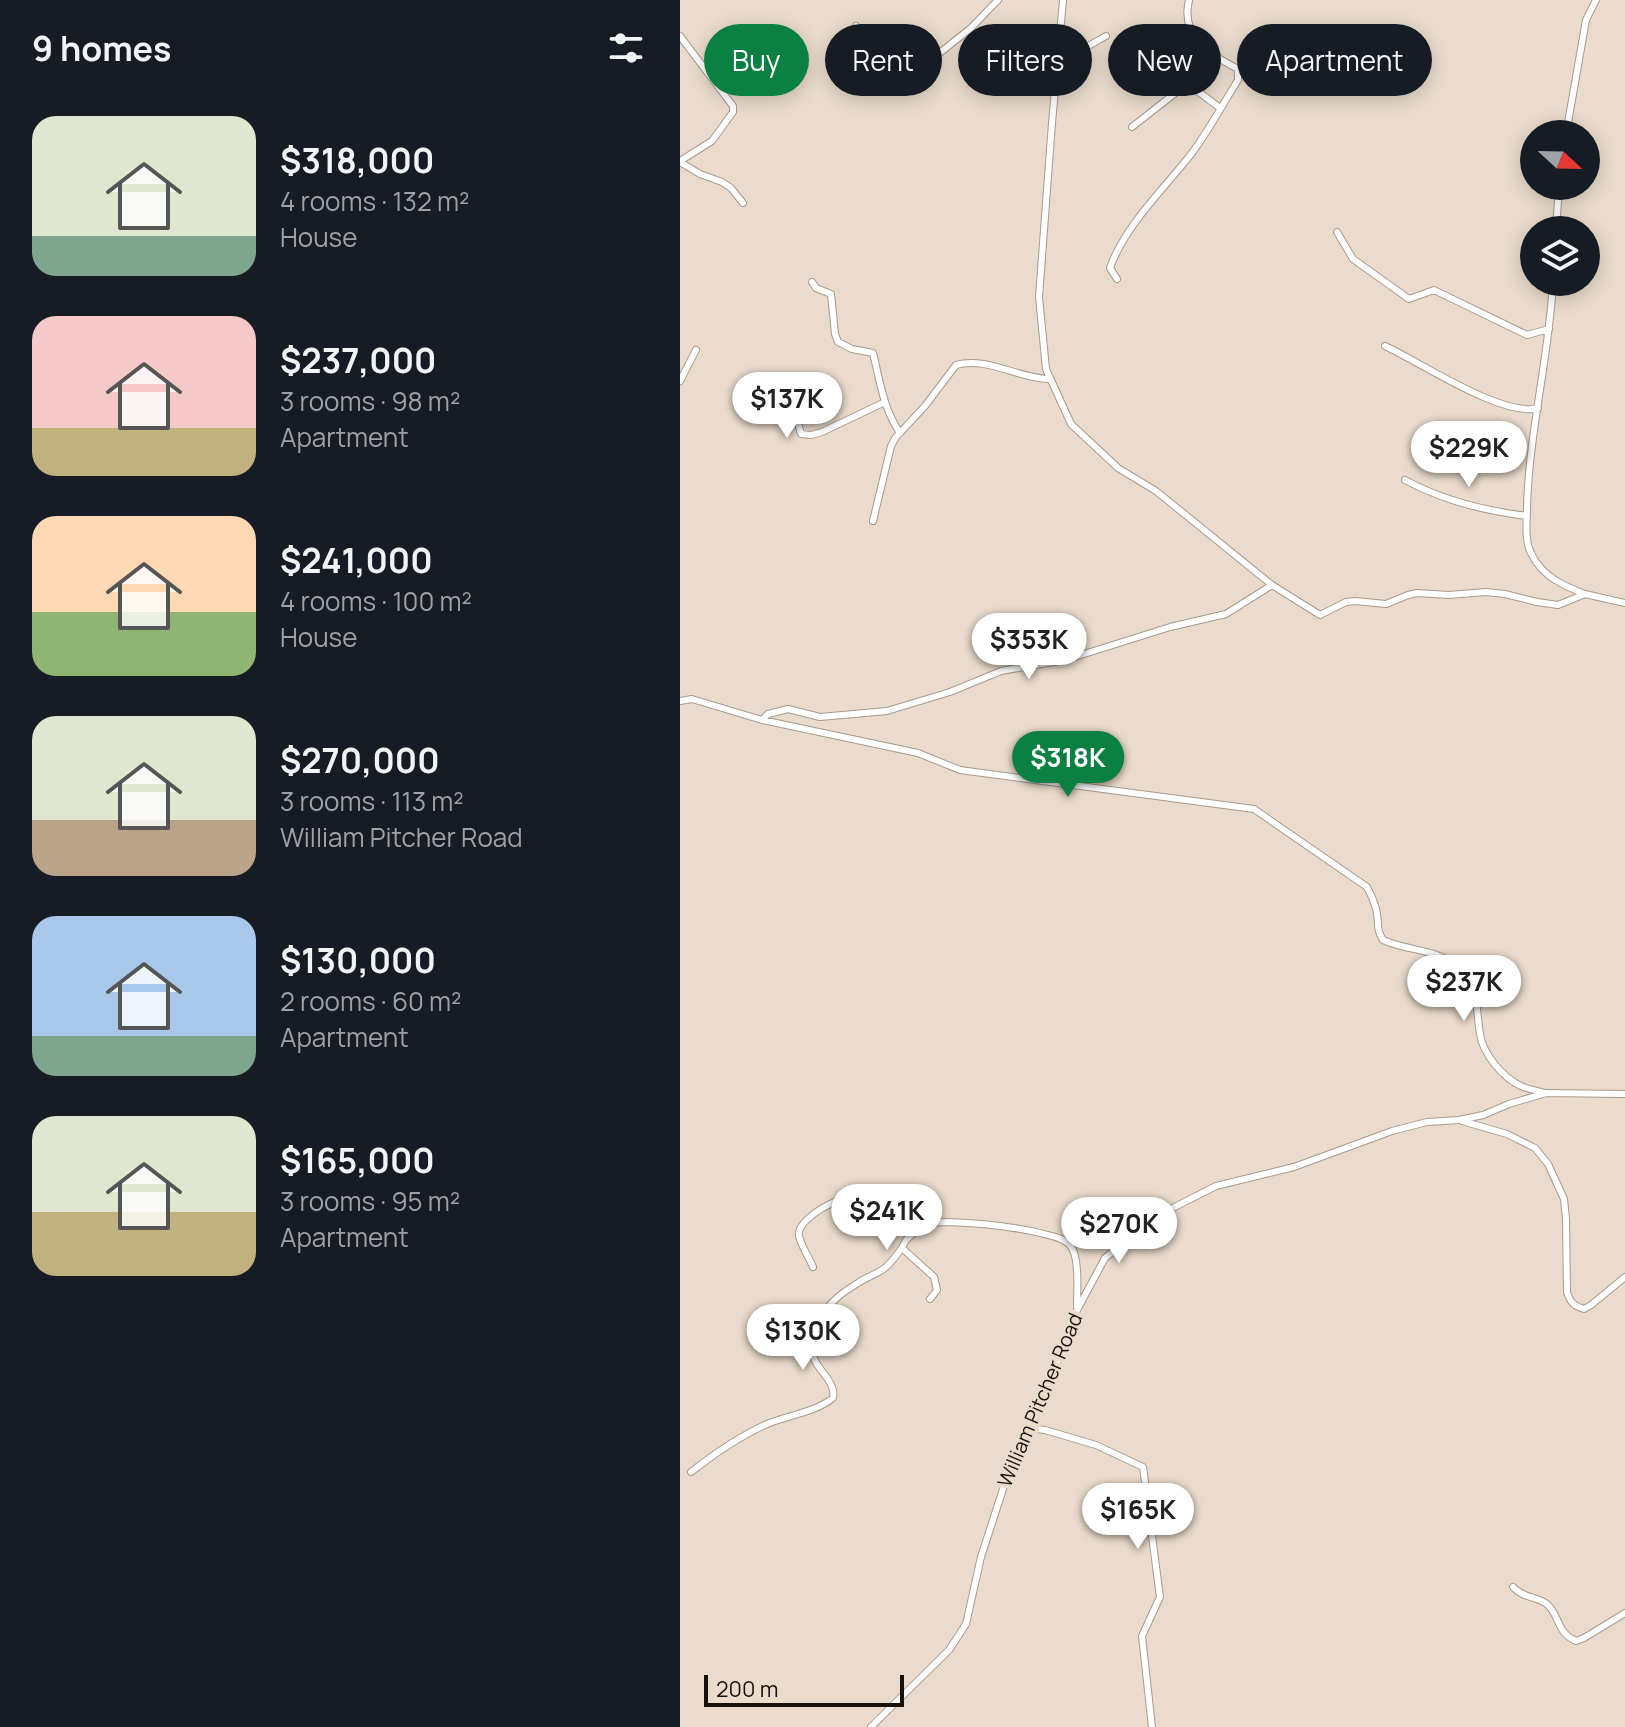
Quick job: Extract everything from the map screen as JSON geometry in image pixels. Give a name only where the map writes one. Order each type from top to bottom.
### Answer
[{"type":"street","points":[[942,51],[971,28],[998,0]]},
{"type":"street","points":[[1061,24],[1063,0]]},
{"type":"street","points":[[1117,279],[1110,268],[1125,239],[1194,151],[1238,80],[1238,69],[1209,53],[1193,34],[1189,0]]},
{"type":"street","points":[[1568,120],[1586,20],[1596,0]]},
{"type":"street","points":[[680,36],[733,106],[733,112],[712,141],[680,162],[722,182],[743,203]]},
{"type":"street","points":[[1092,44],[1106,36]]},
{"type":"street","points":[[1132,127],[1183,87],[1192,87],[1220,108]]},
{"type":"street","points":[[1055,96],[1039,297],[1046,369],[1071,424],[1118,468],[1156,491],[1272,585],[1320,615],[1346,602],[1386,604],[1417,593],[1449,595],[1486,592],[1558,605],[1585,594]]},
{"type":"street","points":[[1337,232],[1353,259],[1409,299],[1434,290],[1527,335],[1549,329]]},
{"type":"street","points":[[812,282],[816,288],[831,294],[836,340],[852,349],[873,353],[889,416],[900,433]]},
{"type":"street","points":[[1552,296],[1528,473],[1526,539],[1530,553],[1541,569],[1561,585],[1625,603]]},
{"type":"street","points":[[1385,346],[1483,396],[1524,410],[1538,408]]},
{"type":"street","points":[[680,381],[696,350]]},
{"type":"street","points":[[873,521],[891,446],[956,365],[976,362],[1037,379],[1050,379]]},
{"type":"street","points":[[794,409],[801,434],[811,435],[885,402]]},
{"type":"street","points":[[1405,480],[1493,512],[1527,516]]},
{"type":"street","points":[[762,720],[768,714],[788,709],[820,717],[887,711],[950,692],[1001,671],[1065,660],[1170,627],[1226,614],[1272,585]]},
{"type":"street","points":[[1558,605],[1561,585]]},
{"type":"street","points":[[680,701],[692,699],[762,720],[918,753],[960,770],[1254,809],[1367,887],[1375,904],[1377,927],[1383,940],[1444,957],[1460,969],[1472,984],[1477,1001],[1480,1038],[1488,1053],[1507,1077],[1521,1086],[1546,1093]]},
{"type":"street","name":"William Pitcher Road","points":[[871,1727],[949,1650],[966,1624],[981,1557],[1015,1452],[1048,1386],[1077,1310],[1105,1258],[1159,1215],[1216,1186],[1294,1167],[1404,1128],[1483,1115],[1546,1093],[1625,1094]]},
{"type":"street","points":[[1459,1120],[1507,1134],[1535,1148],[1548,1164],[1564,1199],[1567,1292],[1576,1307],[1584,1309],[1591,1305],[1625,1277]]},
{"type":"street","points":[[813,1267],[800,1239],[799,1229],[805,1221],[835,1200],[849,1201],[888,1220],[902,1223],[949,1222],[999,1227],[1064,1240],[1074,1251],[1077,1310]]},
{"type":"street","points":[[691,1472],[718,1451],[768,1424],[808,1411],[833,1398],[833,1389],[814,1362],[812,1349],[823,1311],[858,1282],[885,1268],[906,1240],[924,1223]]},
{"type":"street","points":[[902,1248],[934,1277],[937,1290],[930,1299]]},
{"type":"street","points":[[1029,1428],[1096,1445],[1143,1467],[1160,1597],[1142,1636],[1152,1727]]},
{"type":"street","points":[[1513,1587],[1525,1597],[1544,1602],[1571,1640],[1584,1638],[1625,1613]]}]
